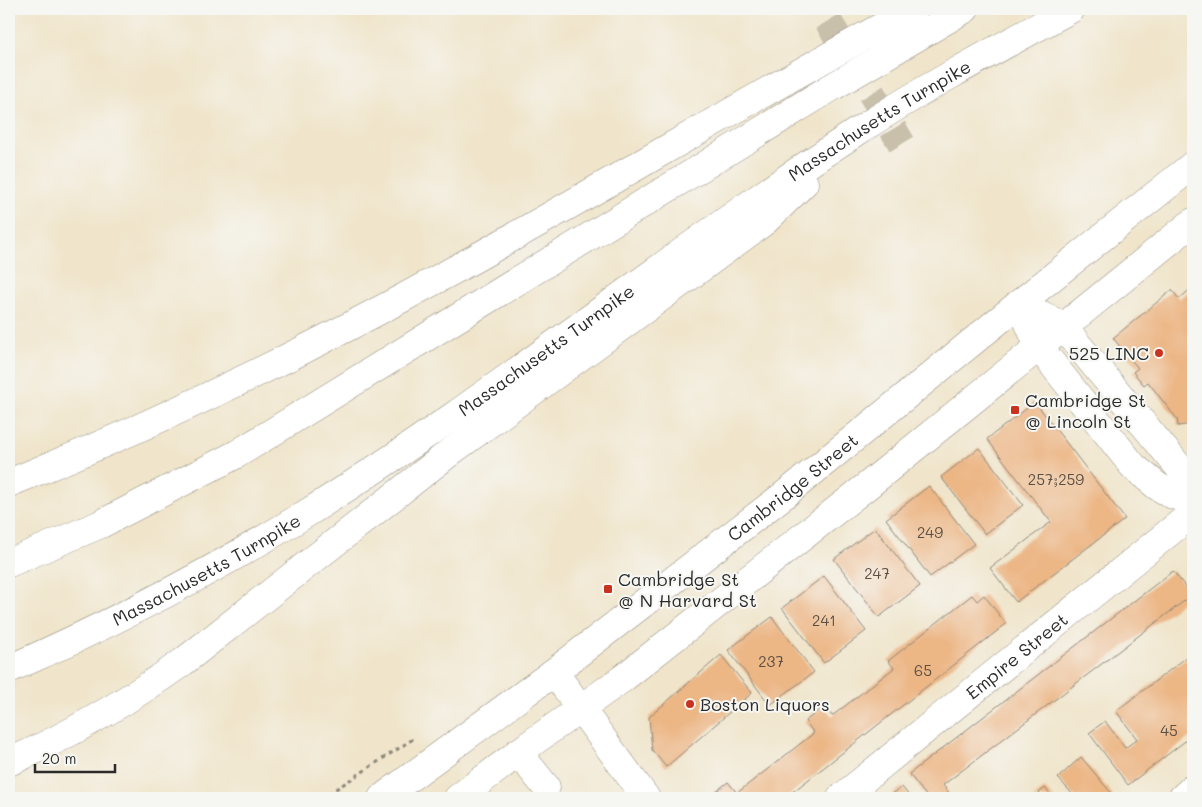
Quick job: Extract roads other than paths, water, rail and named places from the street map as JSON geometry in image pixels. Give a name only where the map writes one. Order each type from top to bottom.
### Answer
[{"type":"main road","points":[[9,483],[177,410],[283,360],[377,312],[914,9]]},
{"type":"main road","points":[[9,564],[101,524],[237,454],[832,87],[965,9]]},
{"type":"main road","name":"Massachusetts Turnpike","points":[[9,669],[157,598],[222,563],[298,518],[390,459],[747,207],[857,132],[980,57],[1071,9]]},
{"type":"main road","points":[[9,762],[53,742],[100,716],[183,662],[457,448],[765,221],[857,132]]},
{"type":"main road","name":"Cambridge Street","points":[[382,798],[554,672],[788,492],[1193,165]]},
{"type":"main road","points":[[458,798],[518,752],[622,679],[867,486],[1193,222]]},
{"type":"main road","points":[[1020,303],[1064,327],[1193,484]]},
{"type":"main road","points":[[1020,303],[1039,347],[1133,466],[1157,486],[1173,495],[1193,501]]},
{"type":"main road","name":"Empire Street","points":[[841,798],[1193,514]]},
{"type":"main road","points":[[554,672],[646,798]]},
{"type":"main road","points":[[518,752],[546,787]]},
{"type":"main road","points":[[1182,798],[1193,788]]},
{"type":"tunnel","points":[[828,21],[902,144]]},
{"type":"place","name":"525 LINC","points":[[1159,353]]},
{"type":"place","name":"Cambridge St @ Lincoln St","points":[[1015,410]]},
{"type":"place","name":"Cambridge St @ N Harvard St","points":[[608,589]]},
{"type":"place","name":"Boston Liquors","points":[[690,704]]}]
